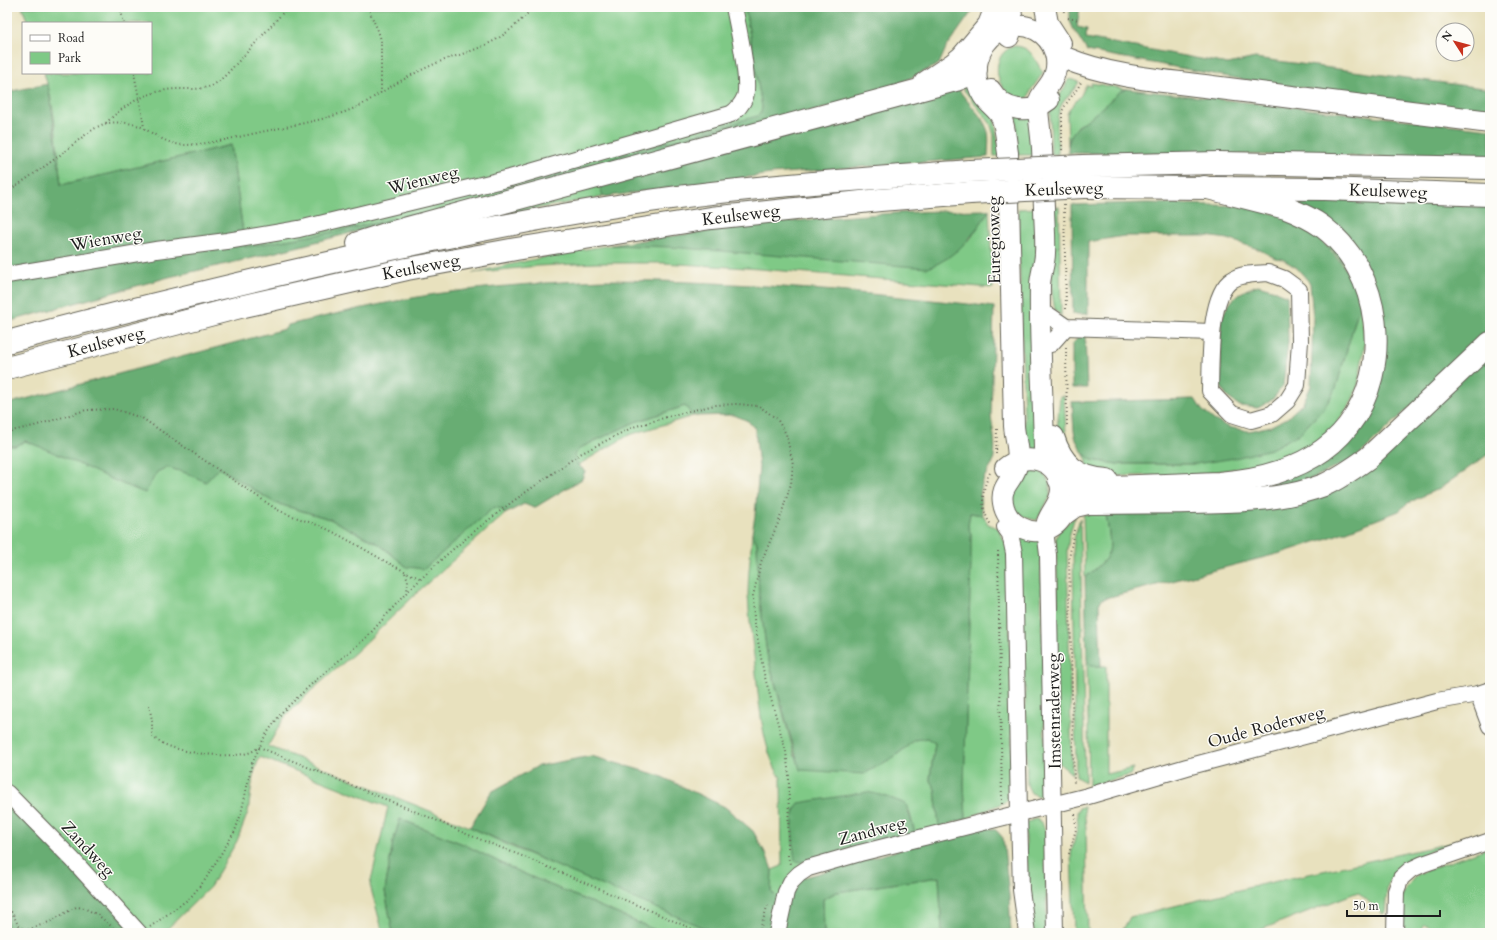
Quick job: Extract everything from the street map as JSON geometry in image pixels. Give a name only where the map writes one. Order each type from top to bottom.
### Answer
[{"type":"highway","points":[[913,92],[962,57],[989,25],[996,7]]},
{"type":"highway","points":[[1062,48],[1106,82],[1145,78]]},
{"type":"highway","points":[[1062,48],[1082,57],[1109,64],[1145,78],[1314,101],[1490,122]]},
{"type":"highway","points":[[230,286],[389,233],[956,80],[969,75],[976,68]]},
{"type":"highway","name":"Keulseweg","points":[[7,342],[134,309],[402,246],[513,223],[619,205],[709,194],[781,186],[970,170],[1083,166],[1218,163],[1490,168]]},
{"type":"highway","points":[[1055,473],[1066,484],[1079,488],[1129,487],[1238,481],[1276,474],[1293,468],[1323,450],[1348,426],[1361,405],[1372,375],[1376,347],[1373,311],[1366,286],[1344,248],[1324,228],[1298,213],[1286,208],[1204,187]]},
{"type":"highway","name":"Keulseweg","points":[[7,368],[244,306],[407,269],[516,249],[711,218],[873,201],[970,193],[1084,188],[1204,187],[1490,194]]},
{"type":"highway","points":[[1061,518],[1105,503],[1196,503],[1259,500],[1294,494],[1324,485],[1347,473],[1368,458],[1490,343]]},
{"type":"highway","points":[[1060,435],[1058,451],[1062,459],[1070,467],[1090,477],[1114,480],[1129,487]]},
{"type":"main road","points":[[1003,7],[1002,22],[1022,36],[1034,41],[1041,47],[1048,65],[1062,48]]},
{"type":"main road","points":[[1036,7],[1038,24],[1062,48]]},
{"type":"main road","points":[[1045,7],[1046,20],[1062,48],[1059,90],[1043,104],[1031,109],[1019,110],[988,102],[980,90],[976,76],[979,54],[987,42],[1008,25],[1029,27],[1062,48]]},
{"type":"main road","points":[[1000,106],[992,92],[986,71],[989,56],[1008,25]]},
{"type":"main road","points":[[1043,104],[1046,109],[1042,150],[1045,253],[1051,344],[1060,435]]},
{"type":"main road","name":"Euregioweg","points":[[1000,106],[1008,153],[1005,426],[1003,463]]},
{"type":"main road","points":[[1045,253],[1040,284],[1044,448],[1046,458],[1055,473],[1061,489],[1060,499],[1056,508],[1049,516],[1061,518]]},
{"type":"main road","points":[[1003,463],[1024,459],[1039,460],[1055,473]]},
{"type":"main road","points":[[1003,463],[1016,470],[1004,488],[1002,502],[1004,509],[1012,521],[1024,529],[1038,531],[1061,518]]},
{"type":"main road","points":[[999,527],[992,496],[996,480],[1003,463]]},
{"type":"street","name":"Wienweg","points":[[7,275],[156,250],[299,229],[510,178],[731,114],[744,100],[746,90],[744,63],[734,7]]},
{"type":"street","points":[[1268,273],[1284,279],[1299,290],[1300,341],[1297,385],[1287,401],[1272,414],[1251,420],[1232,414],[1210,391],[1212,332],[1221,292],[1232,280],[1248,274],[1268,273]]},
{"type":"street","points":[[1050,316],[1066,327],[1212,332]]},
{"type":"street","points":[[1051,344],[1066,327]]},
{"type":"street","name":"Imstenraderweg","points":[[1055,933],[1048,555],[1061,518]]},
{"type":"street","points":[[999,527],[1010,534],[1014,554],[1021,890],[1027,933]]},
{"type":"street","points":[[1484,692],[1490,726]]},
{"type":"street","name":"Oude Roderweg","points":[[1019,813],[1437,701],[1484,692]]},
{"type":"street","name":"Zandweg","points":[[7,793],[144,931]]},
{"type":"street","name":"Zandweg","points":[[798,874],[808,868],[860,853],[1019,813]]},
{"type":"street","points":[[1395,933],[1396,891],[1401,878],[1410,870],[1423,864],[1490,841]]},
{"type":"street","points":[[778,933],[786,892],[791,882],[798,874]]},
{"type":"path","points":[[120,7],[124,22]]},
{"type":"path","points":[[7,192],[98,127],[105,124],[115,114],[139,97],[168,90],[200,88],[215,84],[245,55],[288,7]]},
{"type":"path","points":[[369,7],[380,34],[382,47],[380,80],[381,93]]},
{"type":"path","points":[[105,124],[130,124],[144,128],[160,139],[174,144],[200,144],[321,120],[358,107],[430,66],[450,57],[479,48],[496,40],[518,23],[534,7]]},
{"type":"path","points":[[1062,150],[1062,112],[1078,88],[1062,48],[1064,7]]},
{"type":"path","points":[[1062,48],[1079,20]]},
{"type":"path","points":[[134,74],[144,128]]},
{"type":"path","points":[[1060,435],[1066,327],[1064,197]]},
{"type":"path","points":[[144,931],[167,916],[190,898],[206,880],[235,831],[241,814],[252,763],[274,722],[287,707],[317,679],[366,637],[406,593],[477,529],[512,502],[580,454],[633,427],[684,412],[715,405],[730,404],[759,406],[777,419],[786,434],[793,464],[790,484],[779,521],[761,562],[752,596],[754,619],[764,674],[786,752],[788,776],[788,856],[790,866],[798,874]]},
{"type":"path","points":[[7,432],[34,426],[86,410],[114,409],[142,418],[276,509],[336,533],[404,572],[422,579]]},
{"type":"path","points":[[999,527],[985,514],[982,494],[984,486],[1003,463],[1005,426]]},
{"type":"path","name":"Imstenraderweg","points":[[1061,518],[1069,559],[1076,829],[1068,856]]},
{"type":"path","points":[[998,547],[1001,800],[1003,818]]},
{"type":"path","points":[[404,572],[408,580],[406,593]]},
{"type":"path","points":[[150,705],[152,736],[157,742],[184,751],[215,755],[248,753],[260,748],[527,858],[702,933]]},
{"type":"path","points":[[7,912],[12,912],[18,925],[25,931],[76,907],[84,908],[98,915],[120,933]]},
{"type":"green space","points":[[22,7],[745,7],[762,107],[761,113],[757,117],[558,173],[544,178],[538,187],[421,215],[409,215],[344,230],[245,247],[231,145],[61,185],[54,114],[44,74],[152,74],[152,22],[28,22]]},
{"type":"green space","points":[[745,7],[975,7],[946,48],[939,64],[880,93],[538,187],[544,178],[558,173],[757,116],[761,113],[762,107]]},
{"type":"green space","points":[[1070,7],[1080,7],[1077,27],[1087,29],[1086,38],[1228,64],[1255,58],[1490,89],[1490,114],[1240,79],[1087,51],[1070,21]]},
{"type":"green space","points":[[1015,46],[1026,49],[1030,52],[1043,73],[1031,90],[1028,98],[1017,98],[1008,93],[1002,86],[998,77],[997,67],[1000,58],[1006,51]]},
{"type":"green space","points":[[970,79],[994,115],[1000,156],[994,156],[994,135],[990,123],[960,85]]},
{"type":"green space","points":[[1070,79],[1079,82],[1062,104],[1057,122],[1058,154],[1051,154],[1050,113],[1052,106],[1064,89],[1067,81]]},
{"type":"green space","points":[[1091,83],[1127,89],[1121,91],[1090,118],[1078,126],[1069,139],[1068,146],[1067,114],[1081,95],[1086,85],[1091,86]]},
{"type":"green space","points":[[48,84],[61,185],[231,145],[245,247],[344,230],[409,215],[421,215],[257,257],[169,277],[7,322],[7,92]]},
{"type":"green space","points":[[956,85],[985,123],[989,142],[988,157],[771,174],[603,197],[599,183]]},
{"type":"green space","points":[[1127,89],[1490,129],[1490,159],[1068,153],[1068,146],[1074,131],[1121,91]]},
{"type":"green space","points":[[1031,113],[1035,155],[1018,155],[1016,115]]},
{"type":"green space","points":[[599,183],[603,197],[417,229]]},
{"type":"green space","points":[[1288,198],[1490,207],[1490,329],[1448,367],[1423,395],[1356,458],[1289,489],[1236,488],[1353,431],[1377,303]]},
{"type":"green space","points":[[1148,203],[1243,206],[1284,216],[1312,232],[1324,243],[1343,265],[1357,288],[1360,303],[1336,388],[1324,408],[1299,434],[1271,449],[1235,458],[1195,464],[1117,464],[1092,460],[1083,453],[1076,440],[1074,431],[1072,402],[1195,399],[1202,410],[1214,420],[1228,427],[1248,431],[1271,426],[1287,418],[1303,403],[1311,386],[1313,318],[1310,283],[1297,268],[1282,259],[1275,258],[1258,249],[1228,239],[1205,236],[1124,236],[1088,242],[1088,314],[1073,314],[1072,205]]},
{"type":"green space","points":[[1051,207],[1059,207],[1061,316],[1055,310],[1052,293]]},
{"type":"green space","points":[[1036,208],[1040,450],[1025,453],[1018,209]]},
{"type":"green space","points":[[989,210],[993,288],[747,268],[663,263],[596,263],[537,266],[472,273],[563,253],[611,245],[956,251],[971,238]]},
{"type":"green space","points":[[989,210],[970,237],[956,252],[928,268],[671,247],[611,245],[799,221],[894,213]]},
{"type":"green space","points":[[605,280],[800,288],[994,307],[991,416],[995,451],[993,462],[985,476],[981,491],[980,500],[983,515],[970,513],[968,526],[971,535],[971,563],[964,785],[966,819],[939,827],[935,789],[930,778],[935,743],[927,738],[915,740],[894,757],[864,774],[800,770],[767,654],[759,594],[757,543],[752,533],[759,467],[755,429],[748,421],[734,415],[693,416],[685,406],[635,422],[580,448],[574,455],[578,465],[585,471],[582,479],[534,508],[524,504],[505,514],[502,509],[494,507],[424,569],[407,567],[379,544],[330,519],[275,503],[219,468],[206,482],[186,473],[167,467],[157,472],[145,493],[25,441],[16,446],[7,446],[7,404],[285,329],[288,325],[384,303],[442,293],[483,288]]},
{"type":"green space","points":[[1258,285],[1272,289],[1287,296],[1288,342],[1283,386],[1272,400],[1258,408],[1240,406],[1227,397],[1221,386],[1221,320],[1227,307],[1235,298],[1245,290]]},
{"type":"green space","points":[[1360,303],[1365,343],[1358,385],[1352,401],[1332,431],[1308,450],[1288,459],[1266,464],[1193,475],[1112,476],[1087,468],[1087,460],[1083,453],[1092,460],[1117,464],[1195,464],[1299,434],[1324,408],[1336,388]]},
{"type":"green space","points":[[1085,335],[1087,388],[1072,388],[1072,344],[1077,339],[1076,336]]},
{"type":"green space","points":[[1490,351],[1490,453],[1442,487],[1408,503],[1399,511],[1331,537],[1281,553],[1102,599],[1099,604],[1101,666],[1091,666],[1087,661],[1085,578],[1102,563],[1109,552],[1109,536],[1105,508],[1315,494]]},
{"type":"green space","points":[[1060,396],[1064,396],[1066,435],[1079,460],[1080,465],[1057,430]]},
{"type":"green space","points":[[685,406],[693,416],[629,435],[578,465],[573,455],[580,448],[635,422]]},
{"type":"green space","points":[[25,441],[48,449],[127,486],[167,467],[186,473],[219,468],[275,503],[330,519],[379,544],[407,567],[424,568],[494,507],[502,509],[505,514],[422,588],[357,651],[312,690],[284,718],[268,746],[470,827],[512,847],[716,933],[662,933],[513,869],[463,844],[400,819],[393,842],[385,891],[393,933],[383,933],[370,885],[388,807],[260,757],[253,777],[248,812],[237,841],[210,887],[163,933],[7,933],[7,446],[16,446]]},
{"type":"green space","points":[[1026,468],[1040,471],[1047,478],[1050,485],[1050,497],[1037,520],[1021,515],[1014,507],[1012,502],[1013,490]]},
{"type":"green space","points":[[1105,508],[1110,548],[1109,552],[1102,563],[1085,578],[1083,515]]},
{"type":"green space","points":[[970,513],[983,515],[988,524],[998,528],[1008,549],[1013,791],[1005,802],[966,819],[964,785],[971,535],[968,526]]},
{"type":"green space","points":[[1075,516],[1069,537],[1067,552],[1072,774],[1059,762],[1053,635],[1058,602],[1056,538],[1059,531]]},
{"type":"green space","points":[[1080,518],[1085,782],[1076,777],[1073,553],[1074,539]]},
{"type":"green space","points":[[1016,532],[1040,537],[1046,793],[1039,796],[1031,793],[1027,785],[1024,637],[1017,572]]},
{"type":"green space","points":[[752,533],[757,543],[759,594],[767,654],[795,757],[894,757],[915,740],[927,738],[935,743],[930,778],[935,789],[939,827],[915,833],[909,810],[795,809],[793,839],[803,862],[781,901],[771,891],[772,870],[782,866],[781,778],[769,753],[760,707],[748,594]]},
{"type":"green space","points":[[1087,662],[1092,666],[1106,666],[1106,774],[1134,768],[1130,775],[1089,786]]},
{"type":"green space","points":[[591,756],[658,775],[725,807],[753,831],[767,856],[772,870],[771,891],[781,901],[774,933],[716,933],[568,871],[470,827],[491,792],[538,766]]},
{"type":"green space","points":[[867,792],[885,796],[906,804],[915,833],[803,862],[795,861],[793,823],[799,803]]},
{"type":"green space","points":[[7,801],[135,933],[7,933]]},
{"type":"green space","points":[[1084,806],[1086,829],[1088,933],[1074,933],[1071,854],[1078,825],[1077,812],[1079,808]]},
{"type":"green space","points":[[400,819],[463,844],[513,869],[662,933],[393,933],[385,891],[393,842]]},
{"type":"green space","points":[[1036,819],[1042,824],[1045,831],[1047,933],[1031,933],[1025,824]]},
{"type":"green space","points":[[982,826],[996,830],[1003,838],[1011,933],[942,933],[939,877],[837,892],[823,899],[824,933],[781,933],[784,902],[802,878]]},
{"type":"green space","points":[[1469,839],[1422,854],[1400,867],[1393,875],[1388,885],[1385,913],[1382,914],[1358,892],[1252,933],[1121,933],[1130,917],[1259,885]]},
{"type":"green space","points":[[1490,847],[1490,933],[1440,933],[1424,924],[1418,933],[1404,933],[1401,898],[1406,888],[1417,874]]},
{"type":"green space","points":[[939,877],[942,933],[824,933],[823,899],[837,892]]}]
